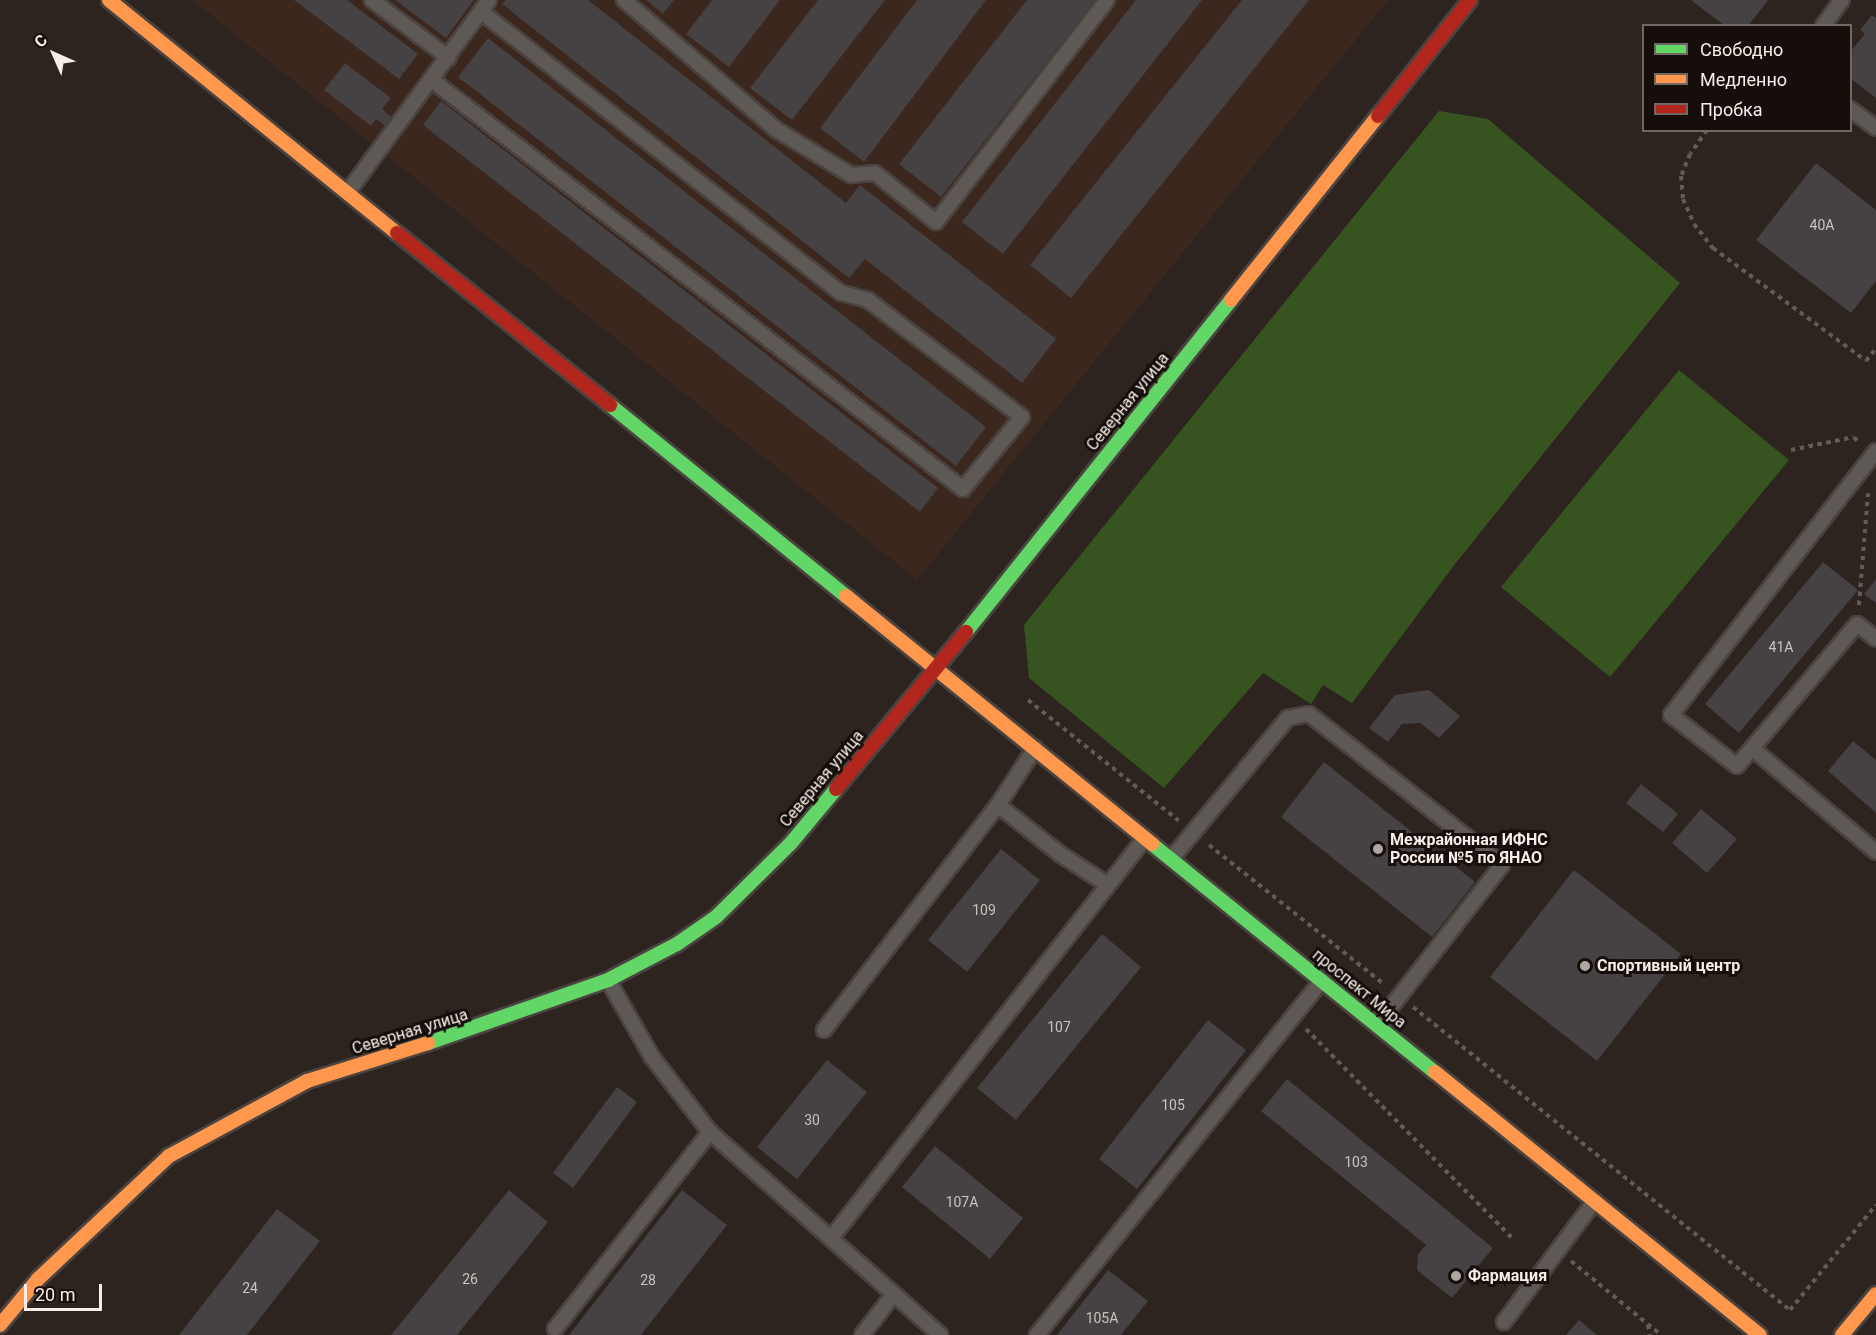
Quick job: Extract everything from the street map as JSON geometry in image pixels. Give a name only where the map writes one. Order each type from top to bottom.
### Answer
[{"type":"street","name":"проспект Мира","points":[[109,0],[1760,1335]]},
{"type":"street","name":"Северная улица","points":[[0,1325],[38,1279],[169,1156],[307,1081],[489,1024],[608,980],[677,944],[716,916],[753,882],[833,794],[937,668],[1470,0]]},
{"type":"street","points":[[1842,1335],[1876,1294]]},
{"type":"lane","points":[[372,0],[449,58]]},
{"type":"lane","points":[[348,192],[433,81],[489,0]]},
{"type":"lane","points":[[624,0],[777,130],[851,175],[875,173],[936,222],[1107,0]]},
{"type":"lane","points":[[1824,24],[1841,0]]},
{"type":"lane","points":[[433,81],[963,489],[1022,417],[868,300],[841,292],[481,12]]},
{"type":"lane","points":[[1852,110],[1876,128]]},
{"type":"lane","points":[[1876,451],[1671,715],[1737,766],[1857,624],[1876,639]]},
{"type":"lane","points":[[1172,858],[1288,718],[1309,714],[1502,865],[1377,1025]]},
{"type":"lane","points":[[824,1030],[998,805],[1035,748]]},
{"type":"lane","points":[[1752,749],[1876,852]]},
{"type":"lane","points":[[998,805],[1034,835],[1108,885]]},
{"type":"lane","points":[[832,1237],[1145,837]]},
{"type":"lane","points":[[608,980],[652,1057],[710,1132],[755,1175],[832,1237],[939,1335]]},
{"type":"lane","points":[[1037,1335],[1322,980]]},
{"type":"lane","points":[[555,1329],[710,1132]]},
{"type":"lane","points":[[1504,1323],[1595,1201]]},
{"type":"lane","points":[[862,1335],[894,1294]]},
{"type":"path","points":[[1706,132],[1681,176],[1683,200],[1694,224],[1713,248],[1866,361],[1876,348]]},
{"type":"path","points":[[1028,700],[1790,1310],[1876,1205]]},
{"type":"path","points":[[1293,1017],[1514,1240]]},
{"type":"path","points":[[1559,1251],[1661,1335]]},
{"type":"path","points":[[1647,1324],[1650,1335]]},
{"type":"shaded area","points":[[192,0],[1388,0],[917,580]]},
{"type":"green space","points":[[1439,111],[1488,119],[1680,283],[1455,564],[1352,703],[1323,685],[1311,704],[1263,673],[1164,788],[1029,678],[1024,625]]},
{"type":"green space","points":[[1679,370],[1789,460],[1610,677],[1501,587]]},
{"type":"building","points":[[294,0],[347,0],[418,54],[399,79]]},
{"type":"building","points":[[395,0],[474,0],[446,38]]},
{"type":"building","points":[[506,0],[588,0],[846,203],[860,185],[1056,339],[1022,383],[865,259],[849,278],[502,4]]},
{"type":"building","points":[[646,0],[674,0],[663,14]]},
{"type":"building","points":[[712,0],[780,0],[729,67],[686,34]]},
{"type":"building","points":[[818,0],[885,0],[792,120],[750,88]]},
{"type":"building","points":[[917,0],[986,0],[864,162],[820,128]]},
{"type":"building","points":[[1027,0],[1095,0],[941,197],[899,164]]},
{"type":"building","points":[[1136,0],[1202,0],[1003,254],[962,222]]},
{"type":"building","points":[[1242,0],[1309,0],[1071,298],[1030,265]]},
{"type":"building","points":[[1691,0],[1768,0],[1750,24],[1722,24]]},
{"type":"building","points":[[1872,15],[1876,18],[1876,98],[1852,80],[1852,50],[1865,34],[1860,30]]},
{"type":"building","points":[[488,38],[986,427],[956,466],[458,77]]},
{"type":"building","points":[[345,63],[391,98],[382,109],[397,122],[391,130],[376,119],[371,126],[324,90]]},
{"type":"building","points":[[441,101],[938,488],[920,512],[423,125]]},
{"type":"building","points":[[1816,163],[1876,210],[1876,281],[1851,313],[1756,240]]},
{"type":"building","points":[[1823,562],[1858,590],[1739,733],[1705,704]]},
{"type":"building","points":[[1876,579],[1876,603],[1864,594]]},
{"type":"building","points":[[1429,690],[1460,716],[1439,738],[1420,723],[1402,724],[1388,742],[1369,728],[1395,695]]},
{"type":"building","points":[[1853,741],[1876,760],[1876,813],[1828,771]]},
{"type":"building","name":"Межрайонная ИФНС России №5 по ЯНАО","points":[[1324,762],[1475,882],[1432,937],[1281,817]]},
{"type":"building","points":[[1641,784],[1678,814],[1663,832],[1626,803]]},
{"type":"building","points":[[1701,809],[1737,839],[1707,873],[1672,843]]},
{"type":"building","points":[[1001,849],[1040,880],[967,972],[928,940]]},
{"type":"building","name":"Спортивный центр","points":[[1574,870],[1681,954],[1597,1061],[1490,977]]},
{"type":"building","points":[[1102,934],[1141,967],[1016,1120],[977,1088]]},
{"type":"building","points":[[1208,1020],[1246,1050],[1137,1189],[1099,1159]]},
{"type":"building","points":[[827,1060],[867,1092],[797,1179],[757,1147]]},
{"type":"building","points":[[1287,1079],[1493,1248],[1452,1298],[1417,1270],[1418,1254],[1426,1245],[1261,1111]]},
{"type":"building","points":[[617,1087],[637,1102],[573,1188],[553,1173]]},
{"type":"building","points":[[935,1146],[1023,1218],[990,1259],[902,1187]]},
{"type":"building","points":[[509,1190],[548,1222],[457,1335],[391,1335]]},
{"type":"building","points":[[682,1190],[727,1225],[641,1335],[569,1335]]},
{"type":"building","points":[[277,1209],[320,1241],[247,1335],[179,1335]]},
{"type":"building","points":[[1108,1270],[1148,1301],[1121,1335],[1057,1335]]},
{"type":"building","points":[[1579,1320],[1597,1335],[1566,1335]]},
{"type":"traffic: fast","points":[[966,632],[1231,300]]},
{"type":"traffic: fast","points":[[610,405],[846,596]]},
{"type":"traffic: fast","points":[[428,1043],[608,980],[677,944],[716,917],[791,843],[836,789]]},
{"type":"traffic: fast","points":[[1152,844],[1435,1072]]},
{"type":"traffic: slow","points":[[109,0],[397,233]]},
{"type":"traffic: slow","points":[[1231,300],[1378,116]]},
{"type":"traffic: slow","points":[[846,596],[1152,844]]},
{"type":"traffic: slow","points":[[0,1325],[38,1279],[169,1156],[307,1081],[428,1043]]},
{"type":"traffic: slow","points":[[1435,1072],[1760,1335]]},
{"type":"traffic: slow","points":[[1842,1335],[1876,1294]]},
{"type":"traffic: jam","points":[[1378,116],[1470,0]]},
{"type":"traffic: jam","points":[[397,233],[610,405]]},
{"type":"traffic: jam","points":[[836,789],[966,632]]},
{"type":"place","name":"Межрайонная ИФНС России №5 по ЯНАО","points":[[1378,849]]},
{"type":"place","name":"Спортивный центр","points":[[1585,966]]},
{"type":"place","name":"Фармация","points":[[1456,1276]]}]
